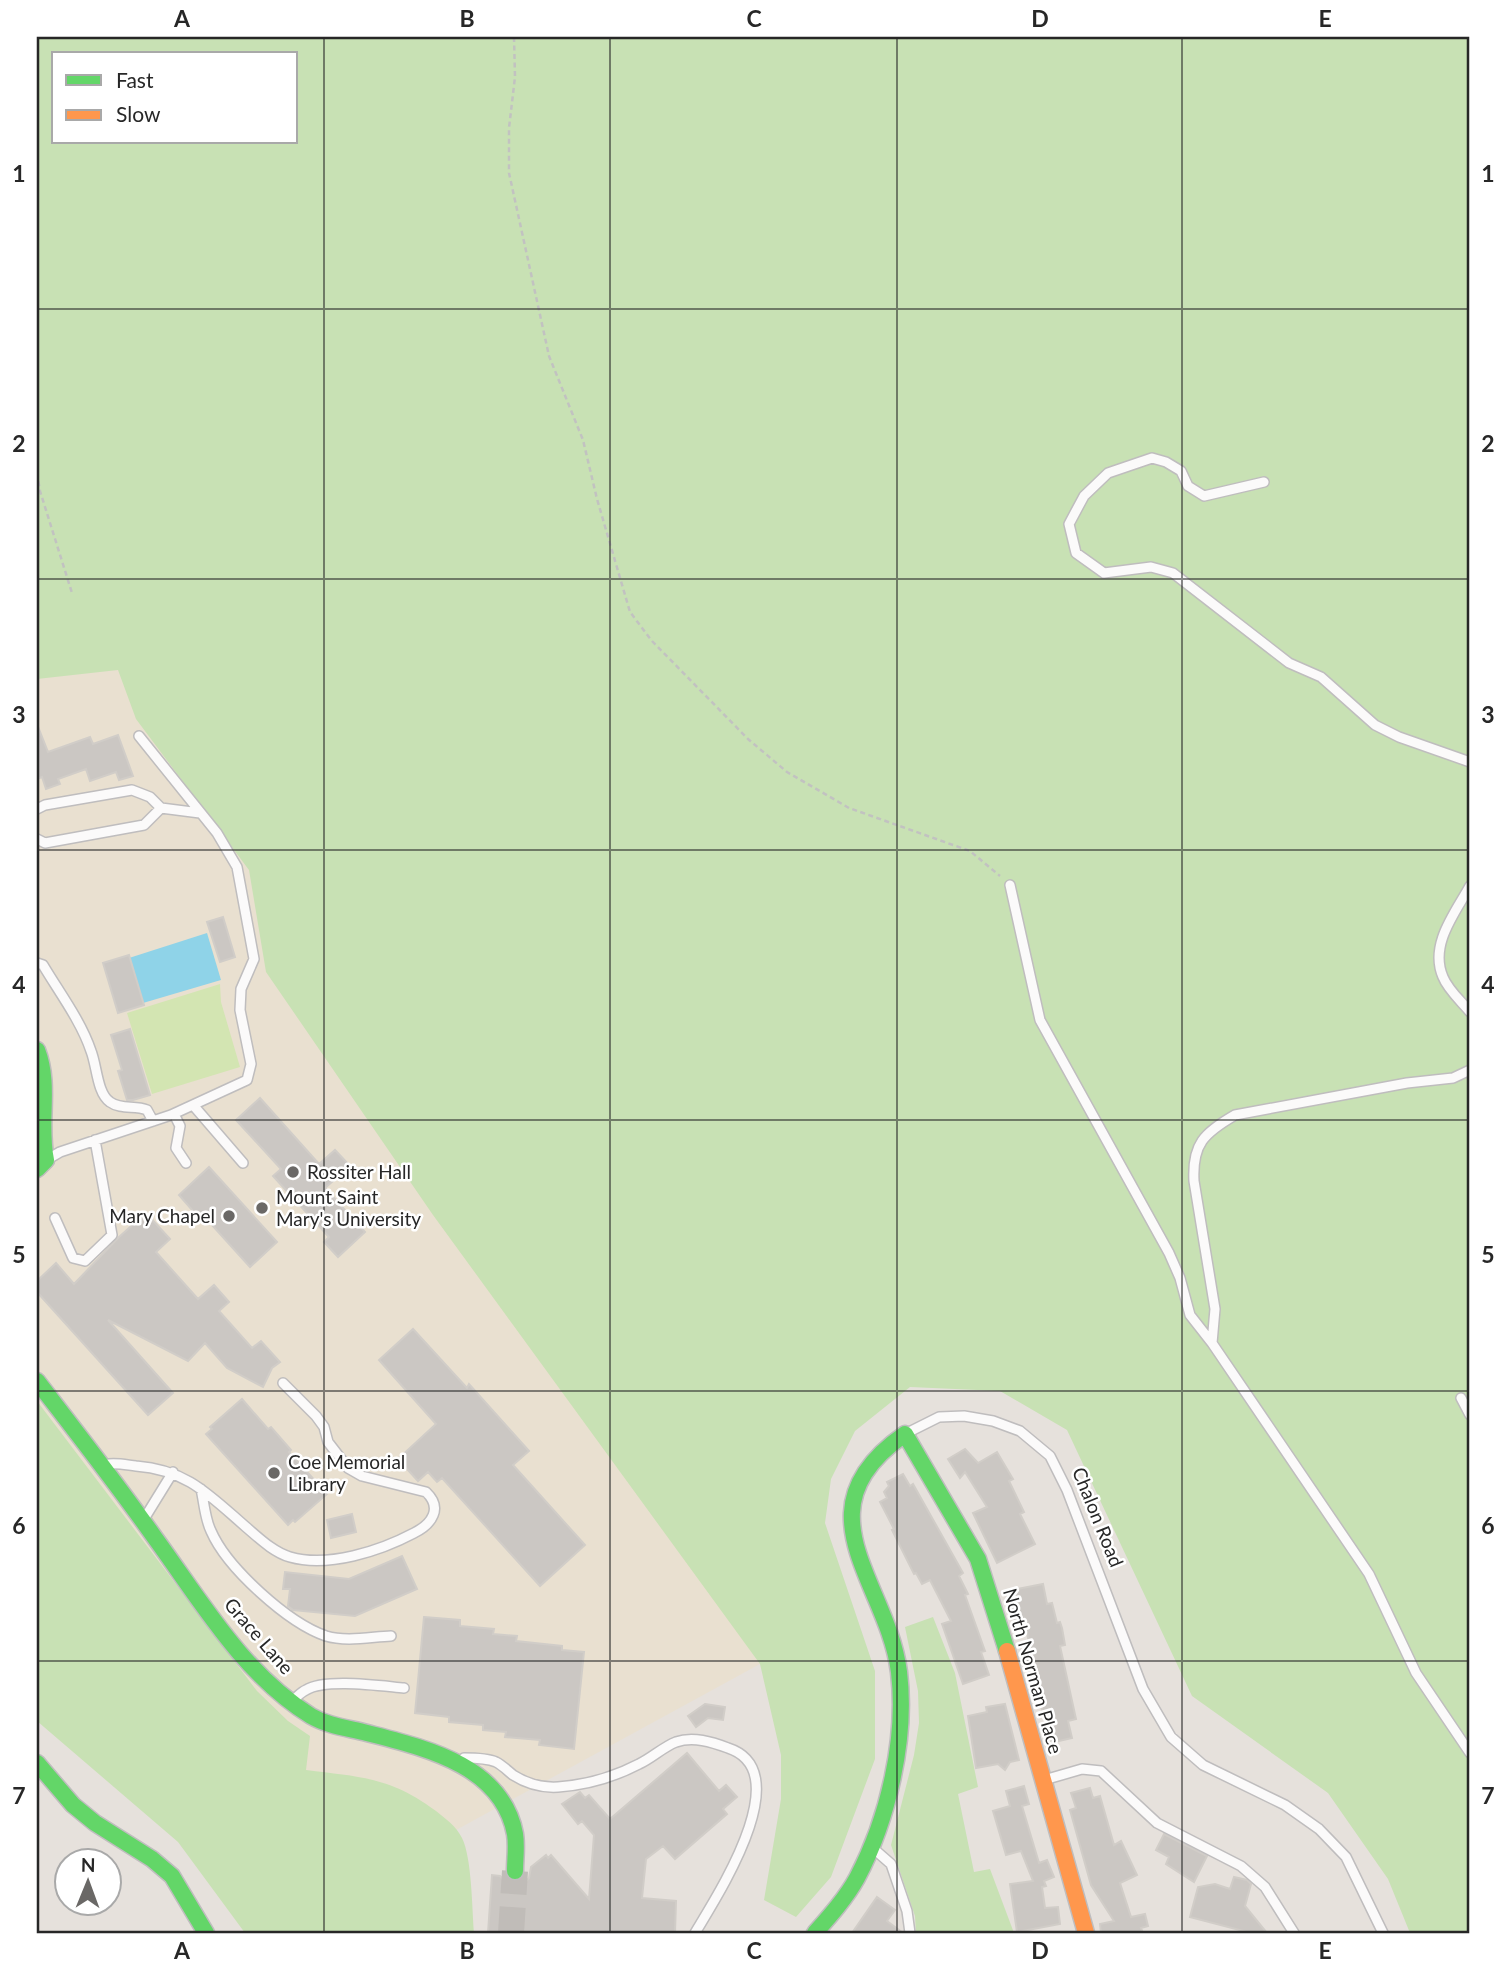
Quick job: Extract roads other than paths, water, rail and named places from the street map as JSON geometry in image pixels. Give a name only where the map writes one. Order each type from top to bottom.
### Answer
[{"type":"street","points":[[37,1050],[44,1074],[41,1165]]},
{"type":"street","name":"Grace Lane","points":[[37,1381],[104,1465],[246,1659],[275,1688],[312,1717],[451,1757],[476,1774],[498,1796],[509,1812],[515,1834],[515,1871]]},
{"type":"street","name":"North Norman Place","points":[[905,1434],[978,1559],[996,1613],[1086,1933]]},
{"type":"street","name":"Chalon Road","points":[[815,1933],[846,1896],[871,1846],[892,1772],[900,1730],[901,1691],[893,1642],[858,1559],[852,1535],[852,1511],[858,1485],[872,1461],[887,1446],[905,1434]]},
{"type":"street","points":[[37,1763],[73,1805],[95,1823],[152,1859],[172,1876],[206,1933]]},
{"type":"lane","points":[[1264,482],[1204,496],[1188,486],[1181,471],[1152,458],[1108,473],[1084,496],[1069,524],[1076,553],[1104,573],[1151,567],[1173,573],[1289,663],[1321,677],[1375,725],[1399,737],[1470,762]]},
{"type":"lane","points":[[41,1165],[60,1152],[174,1114],[247,1080],[251,1064],[240,1010],[241,989],[254,959],[237,867],[217,833],[139,736]]},
{"type":"lane","points":[[37,809],[45,805],[132,790],[150,797],[162,808],[200,813]]},
{"type":"lane","points":[[37,839],[46,843],[144,825],[162,808]]},
{"type":"lane","points":[[1010,885],[1040,1020],[1168,1253],[1180,1278],[1190,1315],[1212,1343],[1369,1574],[1416,1673],[1470,1753]]},
{"type":"lane","points":[[1470,886],[1441,941],[1438,961],[1444,980],[1470,1013]]},
{"type":"lane","points":[[37,963],[43,965],[84,1035],[104,1097],[122,1108],[144,1108],[153,1121]]},
{"type":"lane","points":[[1212,1343],[1215,1309],[1194,1181],[1193,1161],[1199,1143],[1215,1127],[1235,1115],[1407,1083],[1453,1078],[1470,1070]]},
{"type":"lane","points":[[193,1105],[243,1163]]},
{"type":"lane","points":[[174,1114],[180,1126],[176,1148],[186,1163]]},
{"type":"lane","points":[[55,1218],[72,1258],[76,1260],[85,1261],[112,1235],[95,1140]]},
{"type":"lane","points":[[104,1465],[112,1463],[143,1466],[173,1472],[201,1489],[266,1544],[288,1556],[312,1561],[334,1560],[393,1543],[417,1532],[430,1522],[435,1514],[435,1505],[426,1492],[369,1478],[348,1468],[328,1442],[324,1427],[316,1416],[283,1383]]},
{"type":"lane","points":[[1461,1398],[1470,1415]]},
{"type":"lane","name":"Chalon Road","points":[[905,1434],[939,1417],[964,1416],[993,1422],[1020,1432],[1050,1456],[1068,1490],[1143,1689],[1171,1737],[1203,1765],[1285,1805],[1319,1829],[1346,1857],[1383,1933]]},
{"type":"lane","points":[[143,1520],[173,1472]]},
{"type":"lane","points":[[201,1489],[211,1531],[237,1570],[284,1613],[325,1635],[342,1639],[391,1636]]},
{"type":"lane","points":[[292,1702],[307,1689],[324,1685],[357,1684],[404,1688]]},
{"type":"lane","points":[[451,1757],[496,1762],[532,1786],[556,1787],[611,1777],[676,1742],[688,1739],[731,1748],[747,1758],[755,1775],[755,1799],[748,1832],[734,1865],[695,1933]]},
{"type":"lane","points":[[1042,1781],[1082,1769],[1101,1771],[1157,1823],[1241,1866],[1265,1887],[1294,1933]]},
{"type":"lane","points":[[871,1846],[891,1864],[909,1919],[910,1933]]},
{"type":"water","points":[[207,933],[221,980],[143,1003],[129,958]]},
{"type":"tunnel","points":[[511,1933],[515,1871]]},
{"type":"place","name":"Rossiter Hall","points":[[293,1172]]},
{"type":"place","name":"Mount Saint Mary's University","points":[[262,1208]]},
{"type":"place","name":"Mary Chapel","points":[[229,1216]]},
{"type":"place","name":"Coe Memorial Library","points":[[274,1473]]}]
